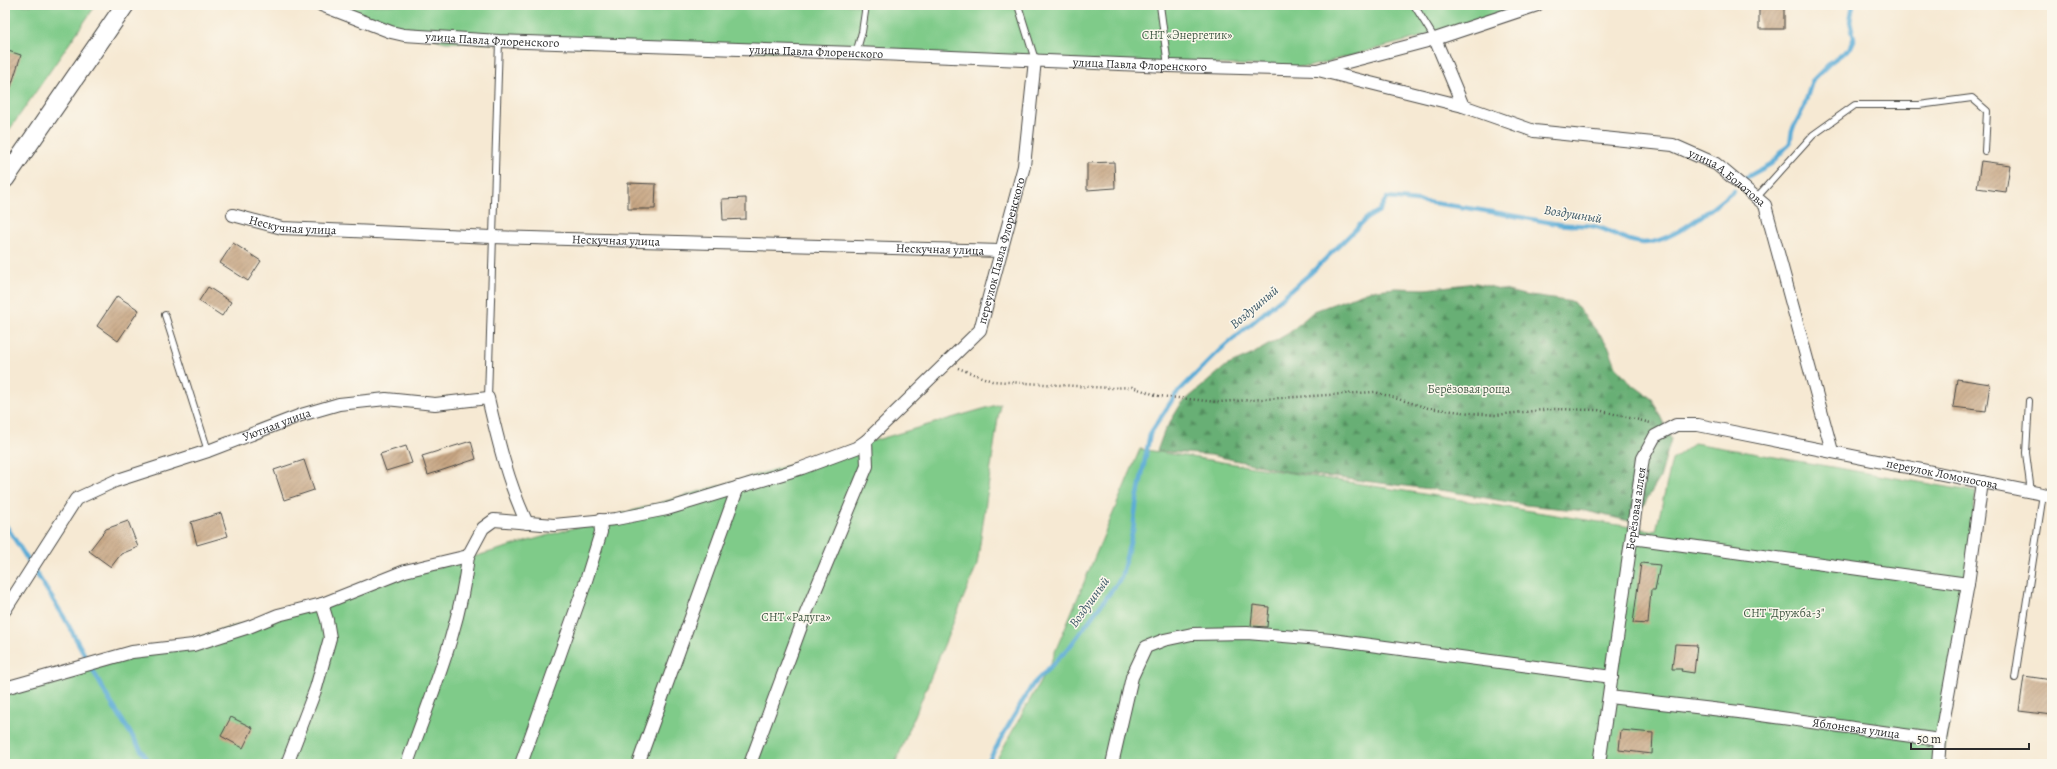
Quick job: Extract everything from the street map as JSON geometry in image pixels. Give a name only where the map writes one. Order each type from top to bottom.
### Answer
[{"type":"street","points":[[5,179],[125,5]]},
{"type":"street","name":"улица Павла Флоренского","points":[[321,5],[391,32],[404,35],[499,41],[856,53],[1168,66],[1317,70],[1463,106]]},
{"type":"street","name":"улица Павла Флоренского","points":[[1317,70],[1435,39],[1537,5]]},
{"type":"street","points":[[1435,39],[1463,106]]},
{"type":"street","name":"переулок Павла Флоренского","points":[[468,556],[483,528],[494,520],[554,525],[600,520],[666,509],[802,468],[856,448],[866,441],[980,330],[1024,166],[1035,60]]},
{"type":"street","name":"улица А.Болотова","points":[[1463,106],[1534,131],[1673,145],[1716,164],[1757,197],[1765,205],[1832,451]]},
{"type":"street","name":"Нескучная улица","points":[[233,215],[282,228],[492,237],[1001,251]]},
{"type":"street","points":[[488,398],[498,441],[518,503],[527,523]]},
{"type":"street","name":"Уютная улица","points":[[5,610],[76,499],[115,481],[208,451],[301,415],[339,404],[386,399],[435,404],[488,398]]},
{"type":"street","name":"Берёзовая аллея","points":[[1599,764],[1643,458],[1655,436],[1676,426],[1698,425],[1832,451]]},
{"type":"street","points":[[750,764],[815,592],[867,466],[866,441]]},
{"type":"street","name":"переулок Ломоносова","points":[[1832,451],[2042,494]]},
{"type":"street","points":[[1938,764],[1940,740],[1968,584],[1982,482]]},
{"type":"street","points":[[638,764],[738,487]]},
{"type":"street","points":[[521,764],[585,584],[601,532],[600,520]]},
{"type":"street","points":[[1632,538],[1968,584]]},
{"type":"street","points":[[5,688],[132,652],[193,645],[249,627],[278,615],[322,604],[405,571],[468,556],[464,592],[448,647],[407,764]]},
{"type":"street","points":[[287,764],[316,688],[330,638],[327,620],[322,604]]},
{"type":"street","points":[[1112,764],[1132,677],[1146,647],[1164,640],[1192,634],[1247,633],[1332,640],[1612,677]]},
{"type":"street","name":"Яблоневая улица","points":[[1609,696],[1940,740]]},
{"type":"lane","points":[[856,53],[862,32],[866,5]]},
{"type":"lane","points":[[1018,5],[1035,60]]},
{"type":"lane","points":[[1160,5],[1168,66]]},
{"type":"lane","points":[[1414,5],[1435,39]]},
{"type":"lane","points":[[488,398],[499,41]]},
{"type":"lane","points":[[1757,197],[1813,135],[1855,105],[1919,105],[1972,98],[1987,111],[1985,151]]},
{"type":"lane","points":[[165,315],[208,451]]},
{"type":"lane","points":[[2015,678],[2042,494],[2026,453],[2029,401]]},
{"type":"path","points":[[950,359],[959,370],[992,381],[1110,388],[1132,387],[1159,396],[1176,398],[1227,402],[1375,392],[1428,408],[1470,413],[1496,415],[1552,409],[1598,410],[1653,423],[1676,426]]},
{"type":"green space","points":[[5,5],[96,5],[5,136]]},
{"type":"green space","name":"СНТ «Энергетик»","points":[[323,5],[1541,5],[1308,67],[445,42]]},
{"type":"green space","name":"Берёзовая роща","points":[[1476,283],[1524,295],[1573,302],[1608,345],[1616,366],[1629,382],[1652,399],[1671,439],[1660,478],[1633,522],[1586,511],[1526,505],[1447,491],[1289,472],[1211,455],[1157,451],[1164,432],[1181,404],[1226,366],[1251,355],[1289,333],[1314,311],[1369,291],[1395,288],[1425,289]]},
{"type":"green space","name":"СНТ «Радуга»","points":[[1000,404],[977,565],[895,764],[5,764],[5,693]]},
{"type":"green space","name":"СНТ \"Дружба-3\"","points":[[1694,443],[1976,492],[1943,764],[994,764],[1049,666],[1140,449],[1656,531],[1672,460]]},
{"type":"building","points":[[1759,5],[1784,5],[1784,29],[1759,29]]},
{"type":"building","points":[[5,50],[21,55],[8,96],[5,96]]},
{"type":"building","points":[[1981,161],[2010,165],[2006,192],[1977,188]]},
{"type":"building","points":[[1114,162],[1115,188],[1087,190],[1087,163]]},
{"type":"building","points":[[628,183],[656,184],[655,209],[628,209]]},
{"type":"building","points":[[746,198],[746,219],[723,220],[722,199]]},
{"type":"building","points":[[233,243],[261,261],[248,281],[220,263]]},
{"type":"building","points":[[208,287],[231,302],[222,316],[199,301]]},
{"type":"building","points":[[117,296],[139,310],[118,341],[97,326]]},
{"type":"building","points":[[1957,379],[1990,384],[1986,411],[1953,407]]},
{"type":"building","points":[[471,441],[476,459],[428,475],[422,456]]},
{"type":"building","points":[[406,446],[412,463],[386,471],[380,454]]},
{"type":"building","points":[[304,460],[314,490],[284,500],[274,470]]},
{"type":"building","points":[[221,513],[228,536],[197,545],[191,522]]},
{"type":"building","points":[[128,521],[138,547],[121,554],[111,567],[89,551],[106,529]]},
{"type":"building","points":[[1641,563],[1660,565],[1655,590],[1651,590],[1648,624],[1633,623]]},
{"type":"building","points":[[1253,605],[1269,607],[1267,627],[1251,626]]},
{"type":"building","points":[[1675,644],[1697,645],[1694,673],[1681,671],[1682,669],[1672,669]]},
{"type":"building","points":[[2024,676],[2052,680],[2052,715],[2019,711]]},
{"type":"building","points":[[231,717],[253,728],[243,748],[221,736]]},
{"type":"building","points":[[1621,730],[1653,733],[1652,754],[1619,750]]},
{"type":"waterway","name":"Воздушный","points":[[1745,178],[1771,164],[1790,143],[1792,130],[1804,107],[1812,81],[1831,62],[1849,49],[1854,38],[1850,21],[1853,5]]},
{"type":"waterway","name":"Воздушный","points":[[987,764],[1033,684],[1068,649],[1121,578],[1133,530],[1136,505],[1150,434],[1176,394],[1220,350],[1311,273],[1367,218],[1379,211],[1387,198],[1473,209],[1558,224],[1592,226],[1603,229],[1625,239],[1643,243],[1654,241],[1679,231],[1734,191]]},
{"type":"waterway","points":[[5,524],[64,617],[108,698],[150,764]]}]
